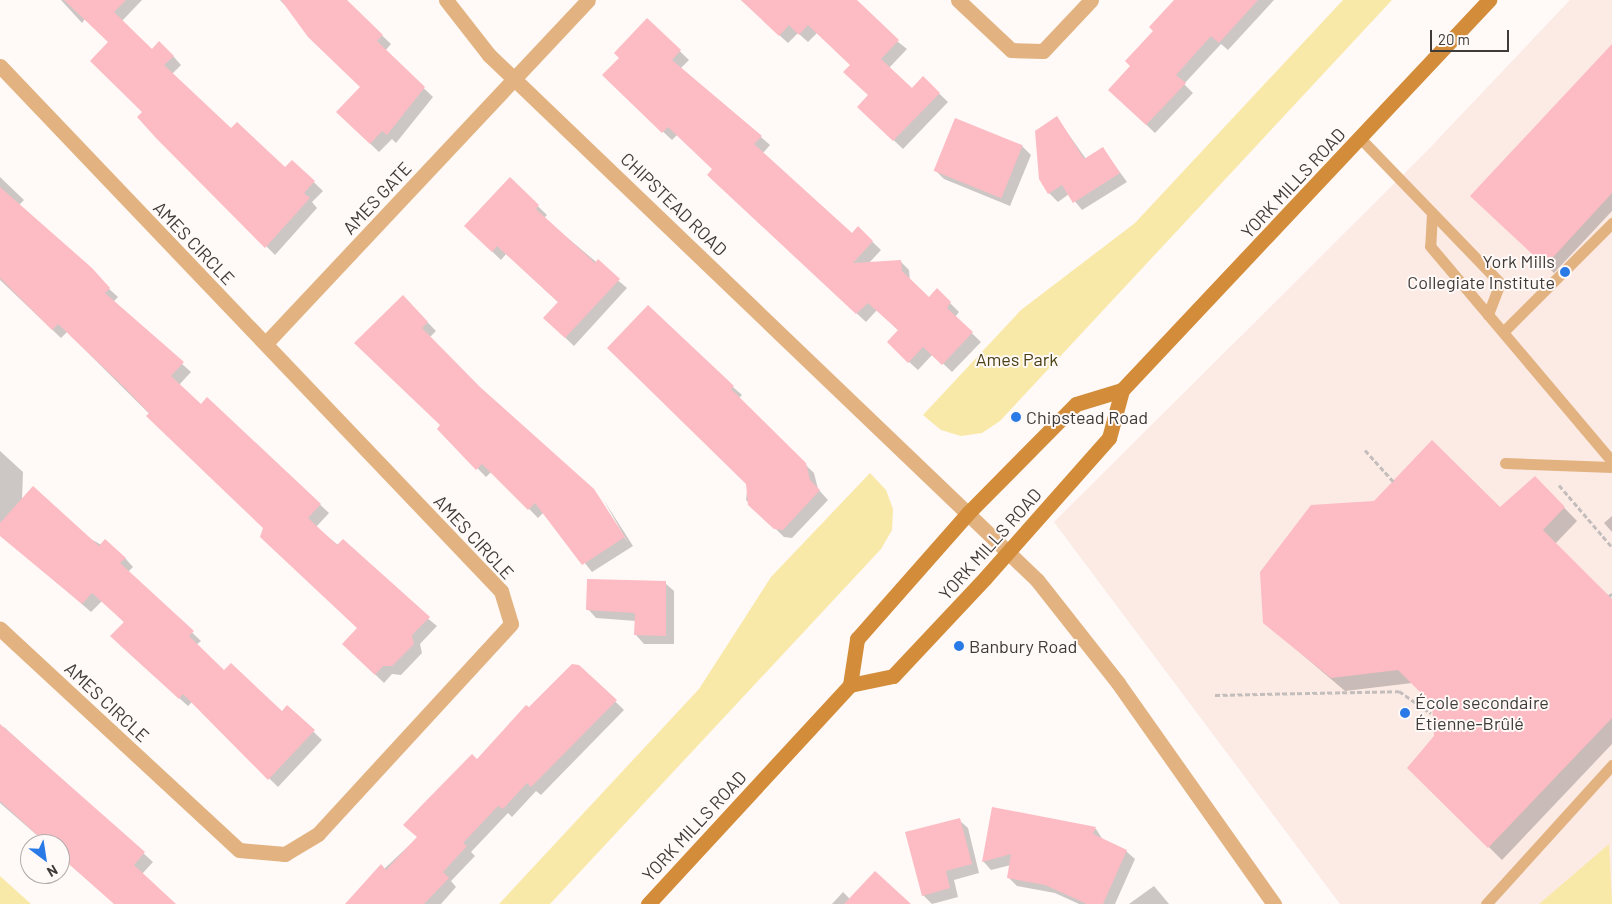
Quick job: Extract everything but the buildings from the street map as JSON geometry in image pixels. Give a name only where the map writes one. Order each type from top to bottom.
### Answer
[{"type":"main road","name":"YORK MILLS ROAD","points":[[850,685],[893,676],[1010,551],[1109,438],[1122,390],[1489,0]]},
{"type":"main road","name":"YORK MILLS ROAD","points":[[648,904],[850,685],[857,639],[968,513],[1076,404],[1122,390]]},
{"type":"street","name":"CHIPSTEAD ROAD","points":[[446,0],[489,54],[1010,551]]},
{"type":"street","name":"AMES GATE","points":[[266,343],[516,79],[588,0]]},
{"type":"street","points":[[958,0],[1011,50],[1042,51],[1091,0]]},
{"type":"street","name":"AMES CIRCLE","points":[[0,66],[501,591],[511,624],[318,834],[285,854],[239,850],[0,629]]},
{"type":"street","points":[[1010,551],[1118,682],[1274,904]]},
{"type":"lane","points":[[1360,139],[1500,284],[1488,316]]},
{"type":"lane","points":[[1432,213],[1430,246],[1488,316],[1504,330],[1612,461]]},
{"type":"lane","points":[[1504,330],[1612,223]]},
{"type":"lane","points":[[1506,463],[1543,466],[1612,467]]},
{"type":"lane","points":[[1486,904],[1612,765]]},
{"type":"path","points":[[1365,450],[1393,482]]},
{"type":"path","points":[[1543,466],[1612,547]]},
{"type":"path","points":[[1215,695],[1399,691],[1432,713]]},
{"type":"shaded area","name":"École secondaire Étienne-Brûlé","points":[[1570,0],[1612,0],[1612,904],[1340,904],[1054,522],[1426,152]]},
{"type":"green space","name":"Ames Park","points":[[1343,0],[1392,0],[1000,421],[982,433],[961,436],[941,430],[923,415],[1021,310],[1135,223]]},
{"type":"green space","points":[[870,473],[886,490],[893,509],[892,530],[881,549],[550,904],[499,904],[699,689],[771,577]]},
{"type":"green space","points":[[1609,844],[1612,904],[1539,904]]},
{"type":"green space","points":[[0,876],[31,904],[0,904]]},
{"type":"place","name":"York Mills Collegiate Institute","points":[[1565,272]]},
{"type":"place","name":"Chipstead Road","points":[[1016,417]]},
{"type":"place","name":"Banbury Road","points":[[959,646]]},
{"type":"place","name":"École secondaire Étienne-Brûlé","points":[[1405,713]]}]
